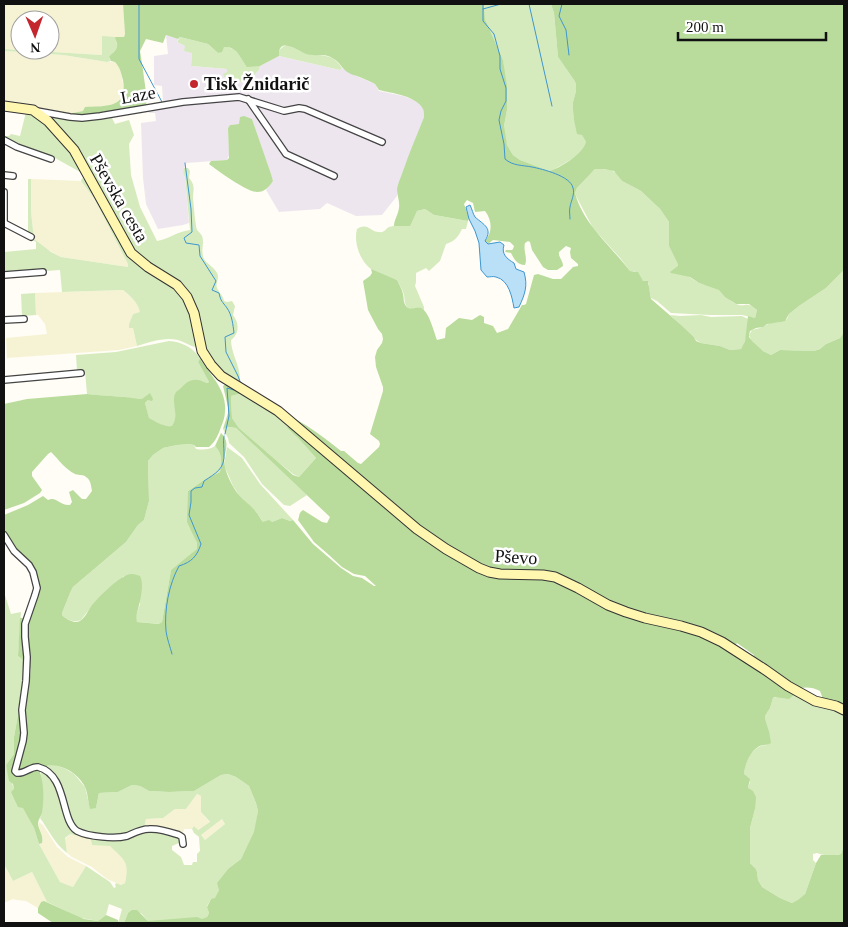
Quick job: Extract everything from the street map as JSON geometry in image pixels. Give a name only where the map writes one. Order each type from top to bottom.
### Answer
[{"type":"street","name":"Laze","points":[[32,110],[82,118],[183,102],[239,97],[284,111],[305,109],[382,142]]},
{"type":"street","points":[[248,99],[286,154],[334,176]]},
{"type":"street","name":"Pševska cesta","points":[[4,106],[32,110],[48,121],[74,150],[131,253],[177,286],[187,297],[194,314],[202,350]]},
{"type":"street","points":[[4,140],[51,159]]},
{"type":"street","points":[[4,175],[13,176]]},
{"type":"street","points":[[4,192],[4,223],[31,237]]},
{"type":"street","points":[[4,275],[43,272]]},
{"type":"street","points":[[4,320],[24,319]]},
{"type":"street","name":"Pševo","points":[[202,350],[220,376],[278,411],[417,529],[469,563],[489,572],[500,574],[543,575],[556,578],[608,605],[626,612],[701,632],[722,642],[788,686],[816,701],[844,710]]},
{"type":"street","points":[[4,380],[81,373]]},
{"type":"street","points":[[4,535],[14,551],[29,565],[37,588],[25,624],[24,637],[27,657],[22,710],[24,734],[16,773],[19,774],[38,767],[53,777],[71,824],[77,830],[98,836],[119,837],[141,830],[157,829],[179,835],[182,837],[182,844]]},
{"type":"shaded area","points":[[4,4],[123,4],[124,37],[102,55],[60,52],[60,10],[10,10],[10,49],[4,49]]},
{"type":"shaded area","points":[[166,35],[178,39],[177,42],[185,46],[192,53],[191,66],[227,69],[227,72],[247,76],[259,70],[260,66],[279,56],[340,70],[342,68],[375,84],[379,91],[417,101],[424,109],[424,117],[405,166],[397,196],[382,215],[356,216],[327,203],[320,209],[279,212],[266,190],[273,181],[252,119],[230,125],[228,128],[229,155],[227,160],[186,163],[183,173],[185,177],[189,223],[158,229],[146,204],[141,123],[156,121],[155,113],[149,113],[146,105],[163,102],[162,86],[154,85],[154,56],[168,54]]},
{"type":"shaded area","points":[[4,51],[10,51],[10,60],[60,60],[60,55],[115,62],[118,64],[121,73],[124,89],[122,96],[112,105],[72,114],[4,103]]},
{"type":"shaded area","points":[[31,179],[81,181],[94,198],[128,267],[61,257],[43,247],[34,239],[31,212]]},
{"type":"shaded area","points":[[123,290],[140,307],[141,312],[133,314],[129,324],[133,328],[137,346],[119,350],[7,358],[6,338],[47,334],[45,324],[36,315],[35,293]]},
{"type":"shaded area","points":[[197,794],[201,796],[201,812],[210,823],[197,830],[194,826],[192,829],[184,829],[183,834],[144,828],[146,819],[163,818],[175,809],[186,809]]},
{"type":"shaded area","points":[[222,819],[225,824],[205,840],[201,835]]},
{"type":"shaded area","points":[[39,822],[57,847],[68,857],[86,866],[73,887],[60,882],[39,844],[42,843],[43,839]]},
{"type":"shaded area","points":[[70,834],[83,837],[84,834],[90,836],[92,845],[110,845],[126,862],[128,872],[125,883],[121,885],[107,879],[92,867],[67,853],[65,839]]},
{"type":"shaded area","points":[[4,864],[13,881],[32,872],[47,902],[41,902],[38,908],[26,901],[13,899],[4,903]]},
{"type":"green space","points":[[123,4],[484,4],[485,19],[503,60],[507,86],[507,110],[504,126],[507,145],[513,155],[520,160],[549,171],[570,160],[581,151],[586,142],[582,135],[577,134],[573,110],[576,84],[558,57],[554,13],[551,4],[844,4],[844,270],[826,288],[789,314],[785,321],[756,328],[750,331],[749,337],[763,351],[771,355],[780,350],[814,351],[840,338],[844,333],[844,705],[823,699],[820,691],[815,689],[805,687],[799,689],[753,657],[754,655],[737,643],[735,646],[609,601],[581,585],[481,566],[422,528],[295,420],[313,430],[361,464],[379,447],[379,441],[370,434],[383,391],[375,357],[383,339],[368,310],[363,281],[372,273],[371,269],[397,280],[406,306],[424,310],[429,317],[437,340],[445,338],[446,328],[459,318],[472,320],[480,315],[484,317],[484,323],[493,326],[497,333],[508,329],[522,305],[526,304],[534,275],[538,274],[553,279],[561,279],[573,267],[578,266],[571,258],[571,248],[566,246],[559,252],[563,266],[557,270],[548,270],[543,267],[528,241],[525,243],[525,265],[520,264],[511,253],[505,252],[506,250],[513,249],[514,246],[510,242],[493,240],[488,244],[485,241],[491,226],[489,218],[485,211],[475,212],[473,203],[467,200],[464,204],[469,218],[468,221],[434,215],[425,209],[417,211],[410,226],[394,226],[399,208],[397,187],[424,117],[423,110],[420,105],[410,98],[379,90],[375,84],[347,72],[335,59],[328,56],[307,54],[284,46],[279,50],[279,56],[260,66],[247,67],[238,53],[232,48],[224,47],[222,52],[218,53],[208,44],[180,37],[178,39],[166,35],[163,43],[146,39],[140,51],[147,99],[146,105],[100,114],[72,114],[83,111],[85,107],[113,104],[122,96],[124,89],[121,73],[117,64],[111,61],[109,57],[117,47],[115,37],[124,37]],"holes":[[[595,169],[614,171],[622,181],[641,191],[660,209],[669,222],[669,246],[678,264],[671,273],[690,277],[699,283],[719,290],[725,297],[736,304],[749,304],[757,310],[755,318],[748,316],[745,341],[741,349],[730,350],[696,341],[694,337],[651,299],[648,281],[643,281],[638,272],[630,271],[591,225],[584,215],[575,193],[577,188]]]},
{"type":"green space","points":[[484,4],[551,4],[554,13],[558,57],[576,84],[573,102],[574,120],[586,142],[586,146],[582,151],[553,170],[549,171],[520,160],[513,155],[507,145],[504,134],[507,110],[503,60],[485,19]]},
{"type":"green space","points":[[102,36],[115,37],[117,46],[109,58],[111,61],[60,55],[60,52],[102,55]]},
{"type":"green space","points":[[180,37],[208,44],[218,53],[223,47],[231,48],[237,52],[246,66],[260,66],[259,70],[251,78],[247,76],[241,82],[231,81],[231,77],[224,77],[223,74],[227,72],[227,69],[191,66],[192,53],[184,51],[185,46],[177,42]]},
{"type":"green space","points":[[287,45],[306,53],[330,57],[342,68],[340,70],[279,56],[280,49]]},
{"type":"green space","points":[[26,112],[92,120],[112,118],[115,124],[129,120],[134,135],[129,144],[131,175],[140,207],[157,241],[190,230],[183,173],[184,168],[188,168],[190,171],[189,178],[193,186],[196,227],[203,239],[202,253],[204,259],[217,273],[217,288],[224,301],[232,301],[235,306],[233,315],[238,328],[231,340],[240,381],[235,381],[222,373],[204,350],[192,300],[136,253],[89,177],[55,158],[6,138],[6,136],[11,134],[20,136]]},
{"type":"green space","points":[[244,116],[252,119],[273,181],[266,189],[260,192],[252,191],[240,185],[209,164],[211,161],[227,160],[229,158],[228,128],[230,125],[239,124],[240,117]]},
{"type":"green space","points":[[595,169],[611,170],[616,173],[622,181],[641,191],[660,209],[669,222],[669,246],[680,269],[699,283],[719,289],[734,303],[753,307],[757,310],[755,318],[742,315],[671,313],[651,298],[649,283],[643,281],[635,271],[630,271],[593,228],[576,196],[577,188]]},
{"type":"green space","points":[[82,178],[90,184],[125,248],[168,281],[185,300],[192,315],[197,347],[178,340],[168,339],[137,346],[133,328],[129,328],[129,324],[133,314],[140,312],[139,308],[136,302],[123,290],[62,292],[60,270],[4,274],[4,252],[36,249],[36,242],[28,236],[28,179],[31,179],[31,212],[34,239],[61,257],[128,267],[94,198],[81,181]]},
{"type":"green space","points":[[425,209],[434,215],[468,221],[466,229],[462,229],[456,238],[446,244],[440,261],[429,271],[426,268],[416,273],[415,286],[424,310],[407,307],[403,291],[397,280],[369,268],[359,253],[356,235],[357,229],[361,227],[381,232],[391,226],[409,226],[417,211]]},
{"type":"green space","points":[[844,270],[844,333],[842,337],[814,351],[780,350],[771,355],[760,349],[752,341],[749,335],[752,330],[787,319],[789,314],[826,288]]},
{"type":"green space","points":[[35,293],[36,315],[22,316],[21,294]]},
{"type":"green space","points":[[670,315],[742,316],[748,319],[744,342],[741,349],[730,350],[720,346],[701,343]]},
{"type":"green space","points":[[169,341],[186,346],[197,354],[200,358],[198,362],[209,382],[202,381],[176,393],[175,422],[173,426],[163,425],[149,419],[145,403],[148,400],[153,400],[87,394],[85,371],[77,371],[76,355],[116,352]]},
{"type":"green space","points":[[200,358],[221,389],[225,403],[225,413],[217,438],[209,447],[196,447],[190,444],[177,445],[163,448],[153,455],[148,461],[149,501],[144,520],[126,542],[73,587],[62,613],[64,617],[73,621],[80,621],[92,605],[111,586],[123,577],[133,574],[140,576],[142,582],[136,616],[137,622],[159,624],[162,622],[171,570],[197,549],[197,543],[187,522],[188,491],[220,472],[221,458],[215,446],[221,433],[226,442],[224,462],[230,482],[263,522],[269,520],[272,522],[282,518],[290,521],[293,520],[313,544],[341,568],[353,576],[362,578],[376,586],[365,576],[354,574],[342,567],[314,542],[298,520],[303,510],[322,522],[327,523],[330,517],[236,428],[229,427],[223,429],[228,413],[223,386],[226,384],[242,392],[231,396],[232,418],[239,428],[293,475],[299,477],[316,458],[287,428],[289,422],[472,568],[554,580],[706,637],[741,658],[776,684],[795,694],[789,699],[773,698],[765,716],[771,743],[755,749],[745,766],[744,774],[750,779],[748,788],[753,791],[756,797],[750,828],[750,863],[756,869],[758,880],[762,887],[792,903],[805,894],[816,863],[821,855],[841,854],[844,846],[844,923],[124,923],[128,913],[132,910],[137,910],[148,921],[197,917],[202,919],[207,917],[209,913],[207,907],[219,890],[217,883],[229,868],[241,859],[254,832],[258,811],[249,786],[228,774],[221,775],[194,791],[149,791],[140,786],[132,785],[118,792],[99,793],[96,808],[90,809],[84,785],[80,780],[66,769],[49,766],[43,767],[40,772],[43,797],[42,813],[38,824],[42,843],[39,844],[34,828],[23,808],[18,807],[11,792],[14,789],[13,784],[9,781],[6,765],[14,754],[14,737],[20,703],[24,700],[29,683],[31,670],[28,664],[18,656],[20,618],[29,618],[36,576],[5,533],[4,515],[28,505],[43,496],[48,500],[54,499],[63,504],[70,505],[72,502],[69,492],[73,490],[82,499],[86,499],[92,491],[88,478],[71,472],[51,452],[32,472],[32,476],[42,490],[40,493],[24,503],[4,510],[4,404],[27,399],[87,394],[142,399],[150,393],[152,401],[148,400],[145,403],[149,418],[157,423],[172,426],[175,417],[174,396],[176,392],[190,381],[209,382],[198,362]]},
{"type":"green space","points":[[242,392],[289,422],[287,428],[316,458],[299,477],[278,462],[239,428],[232,418],[231,396]]},
{"type":"green space","points":[[229,427],[236,428],[307,495],[290,506],[284,505],[262,484],[244,457],[229,443],[223,429]]},
{"type":"green space","points":[[194,445],[196,449],[204,450],[215,446],[220,455],[221,468],[220,472],[188,491],[197,550],[171,570],[162,622],[160,624],[137,622],[135,619],[140,604],[124,576],[90,608],[81,620],[73,621],[66,618],[62,613],[73,587],[126,542],[144,520],[149,501],[148,461],[163,448]]},
{"type":"green space","points":[[227,447],[242,458],[260,484],[293,520],[290,521],[282,518],[272,522],[263,522],[233,486],[224,465]]},
{"type":"green space","points":[[4,592],[11,614],[21,612],[18,656],[28,664],[31,670],[24,700],[20,703],[14,737],[14,754],[6,765],[14,789],[34,828],[39,844],[60,882],[73,887],[86,866],[110,882],[114,888],[116,883],[121,885],[125,883],[127,870],[125,861],[110,846],[92,845],[90,836],[104,838],[150,830],[178,836],[179,843],[172,846],[172,850],[181,857],[184,865],[192,865],[193,862],[197,862],[197,854],[200,851],[199,837],[192,829],[194,826],[198,830],[210,822],[201,812],[201,796],[197,794],[186,809],[175,809],[163,818],[146,819],[144,828],[132,833],[113,836],[82,832],[73,825],[63,794],[43,767],[55,765],[74,774],[85,787],[90,808],[96,808],[99,793],[118,792],[132,785],[140,786],[149,791],[194,791],[221,775],[228,774],[249,786],[258,811],[255,832],[241,859],[229,868],[215,899],[211,899],[207,906],[209,913],[207,917],[202,920],[148,921],[141,913],[128,913],[124,923],[119,923],[122,909],[109,904],[106,915],[98,921],[81,918],[47,902],[32,872],[13,881],[4,864]],"holes":[[[222,819],[225,824],[205,840],[201,835]]]},
{"type":"green space","points":[[795,694],[844,713],[844,846],[841,854],[813,854],[813,860],[816,863],[805,894],[798,901],[792,903],[762,887],[758,880],[756,869],[750,863],[750,828],[755,809],[748,788],[750,782],[744,774],[746,764],[754,751],[767,745],[769,731],[765,716],[773,698],[787,698]]},
{"type":"green space","points":[[41,770],[55,782],[68,822],[84,834],[83,837],[70,834],[65,838],[67,853],[55,841],[40,818],[42,813]]},
{"type":"green space","points":[[44,901],[84,919],[98,921],[106,915],[118,920],[119,923],[53,923],[38,913],[41,902]]},
{"type":"water","points":[[470,205],[475,217],[488,230],[485,241],[488,244],[500,242],[504,245],[503,251],[505,256],[514,263],[516,269],[524,272],[525,290],[519,307],[514,308],[509,289],[504,282],[496,277],[487,277],[481,270],[479,243],[466,207]]},
{"type":"waterway","points":[[139,4],[139,59],[162,102]]},
{"type":"waterway","points":[[483,4],[483,21],[494,34],[500,56],[500,69],[506,88],[506,101],[499,120],[505,159],[514,164],[549,171],[567,180],[573,190],[570,219]]},
{"type":"waterway","points":[[483,9],[501,4]]},
{"type":"waterway","points":[[529,4],[552,106]]},
{"type":"waterway","points":[[562,4],[559,16],[566,30],[569,55]]},
{"type":"waterway","points":[[185,163],[192,232],[184,238],[186,243],[199,245],[200,256],[216,281],[212,290],[219,293],[230,314],[234,333],[225,337],[226,352],[241,384]]},
{"type":"waterway","points":[[225,434],[229,416],[227,388],[234,390]]},
{"type":"waterway","points":[[172,654],[166,634],[170,589],[179,566],[193,558],[201,544],[189,515],[191,491],[202,487],[204,481],[221,467],[224,458],[224,436]]},
{"type":"place","name":"Tisk Žnidarič","points":[[194,84]]}]
